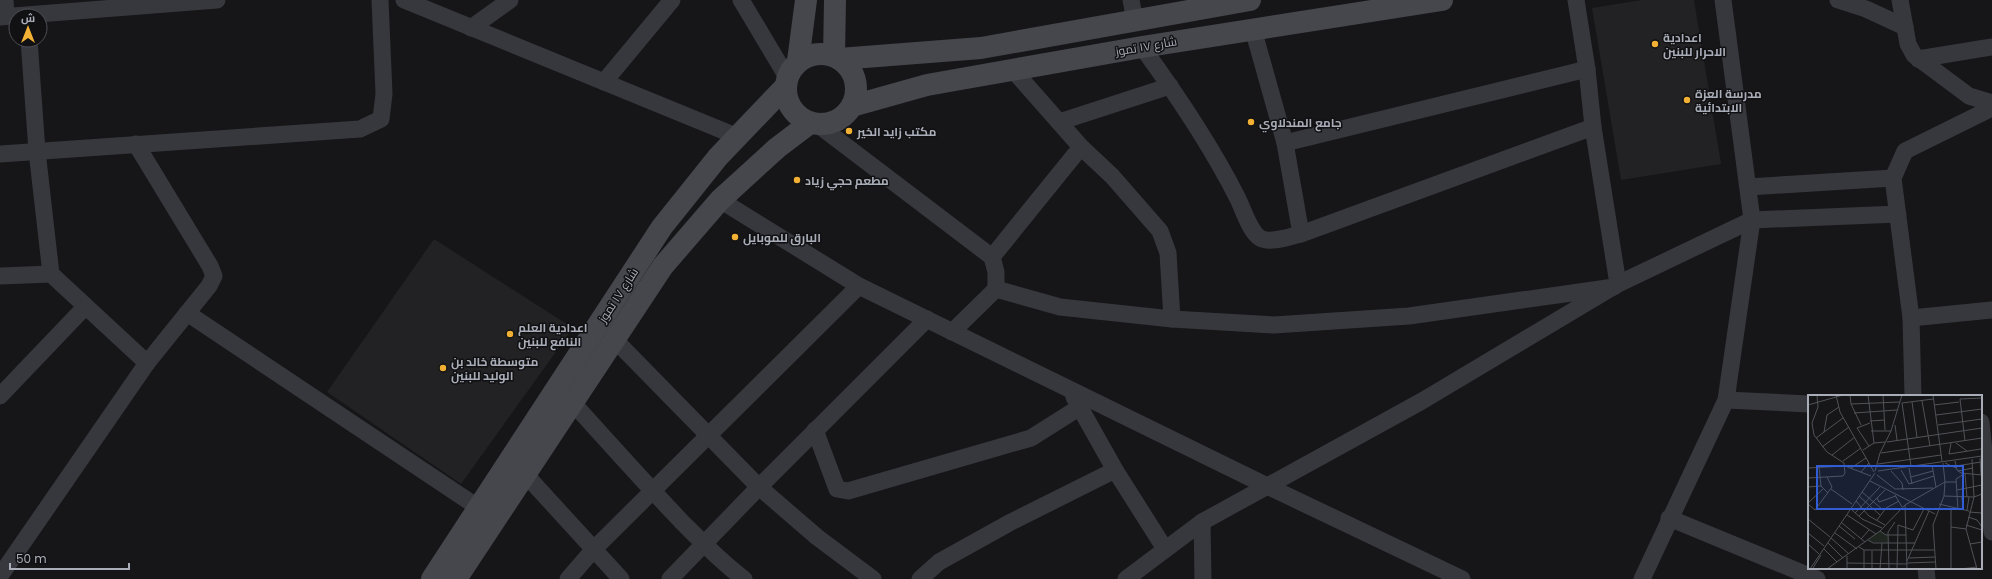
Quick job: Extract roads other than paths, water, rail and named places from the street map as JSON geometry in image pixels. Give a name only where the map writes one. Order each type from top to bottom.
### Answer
[{"type":"main road","points":[[806,0],[786,96],[794,113],[814,123],[828,124],[846,114],[852,106],[856,96],[856,85],[853,75],[847,66],[837,57],[835,0]]},
{"type":"main road","points":[[790,75],[810,55],[822,54],[837,57],[981,48],[1250,0]]},
{"type":"main road","name":"شارع ١٧ تموز","points":[[852,106],[927,85],[1142,47],[1442,0]]},
{"type":"main road","name":"شارع ١٧ تموز","points":[[432,579],[662,227],[696,183],[790,75]]},
{"type":"main road","name":"شارع ١٧ تموز","points":[[461,577],[525,474],[613,338],[663,266],[720,200],[772,152],[814,123]]},
{"type":"street","points":[[48,13],[218,0]]},
{"type":"street","points":[[0,154],[360,128],[381,119],[384,94],[380,0]]},
{"type":"street","points":[[404,0],[736,136]]},
{"type":"street","points":[[471,28],[510,0]]},
{"type":"street","points":[[604,82],[672,0]]},
{"type":"street","points":[[741,0],[790,75]]},
{"type":"street","points":[[1131,0],[1135,21]]},
{"type":"street","points":[[1576,0],[1587,69],[1593,127],[1616,286]]},
{"type":"street","points":[[1642,579],[1669,518],[1726,400],[1752,220],[1723,0]]},
{"type":"street","points":[[1838,0],[1866,9],[1905,27]]},
{"type":"street","points":[[1901,0],[1908,44],[1918,59],[1969,96],[1992,103]]},
{"type":"street","points":[[1253,29],[1284,143],[1302,234]]},
{"type":"street","points":[[1142,47],[1198,127],[1235,194],[1254,234],[1261,239],[1271,240],[1302,234],[1593,127]]},
{"type":"street","points":[[1918,59],[1992,47]]},
{"type":"street","points":[[29,48],[37,151],[51,274],[147,363]]},
{"type":"street","points":[[1284,143],[1587,69]]},
{"type":"street","points":[[1013,70],[1081,147],[1112,176],[1160,231],[1168,253],[1172,319]]},
{"type":"street","points":[[1059,122],[1170,86]]},
{"type":"street","points":[[1913,395],[1911,318],[1892,178],[1905,151],[1992,108]]},
{"type":"street","points":[[814,123],[992,257],[996,272],[996,289],[952,332]]},
{"type":"street","points":[[0,576],[147,363],[209,286],[214,276],[210,266],[136,144]]},
{"type":"street","points":[[992,257],[1081,147]]},
{"type":"street","points":[[1748,187],[1892,178]]},
{"type":"street","points":[[720,200],[859,286],[1265,485],[1462,579]]},
{"type":"street","points":[[1126,579],[1202,522],[1265,485],[1422,401],[1616,286],[1752,220],[1898,214]]},
{"type":"street","points":[[0,276],[51,274]]},
{"type":"street","points":[[568,579],[594,549],[859,286]]},
{"type":"street","points":[[996,289],[1060,307],[1172,319],[1274,325],[1409,316],[1616,286]]},
{"type":"street","points":[[0,396],[85,307]]},
{"type":"street","points":[[1911,318],[1992,310]]},
{"type":"street","points":[[187,313],[479,508]]},
{"type":"street","points":[[670,579],[758,487],[927,319]]},
{"type":"street","points":[[613,338],[758,487],[817,537],[873,579]]},
{"type":"street","points":[[1069,389],[1115,470],[1165,549]]},
{"type":"street","points":[[1726,400],[1808,404]]},
{"type":"street","points":[[572,402],[652,491],[731,570],[744,579]]},
{"type":"street","points":[[815,430],[837,489],[848,491],[1031,438],[1080,407]]},
{"type":"street","points":[[1982,432],[1992,532]]},
{"type":"street","points":[[920,579],[939,562],[1012,522],[1115,470]]},
{"type":"street","points":[[525,474],[621,579]]},
{"type":"street","points":[[1669,518],[1818,579]]},
{"type":"street","points":[[1202,522],[1203,579]]},
{"type":"street","points":[[1926,569],[1927,579]]},
{"type":"place","name":"اعدادية الاحرار للبنين","points":[[1655,44]]},
{"type":"place","name":"مدرسة العزة الابتدائية","points":[[1687,100]]},
{"type":"place","name":"جامع المندلاوي","points":[[1251,122]]},
{"type":"place","name":"مكتب زايد الخير","points":[[849,131]]},
{"type":"place","name":"مطعم حجي زياد","points":[[797,180]]},
{"type":"place","name":"البارق للموبايل","points":[[735,237]]},
{"type":"place","name":"اعدادية العلم النافع للبنين","points":[[510,334]]},
{"type":"place","name":"متوسطة خالد بن الوليد للبنين","points":[[443,368]]}]
